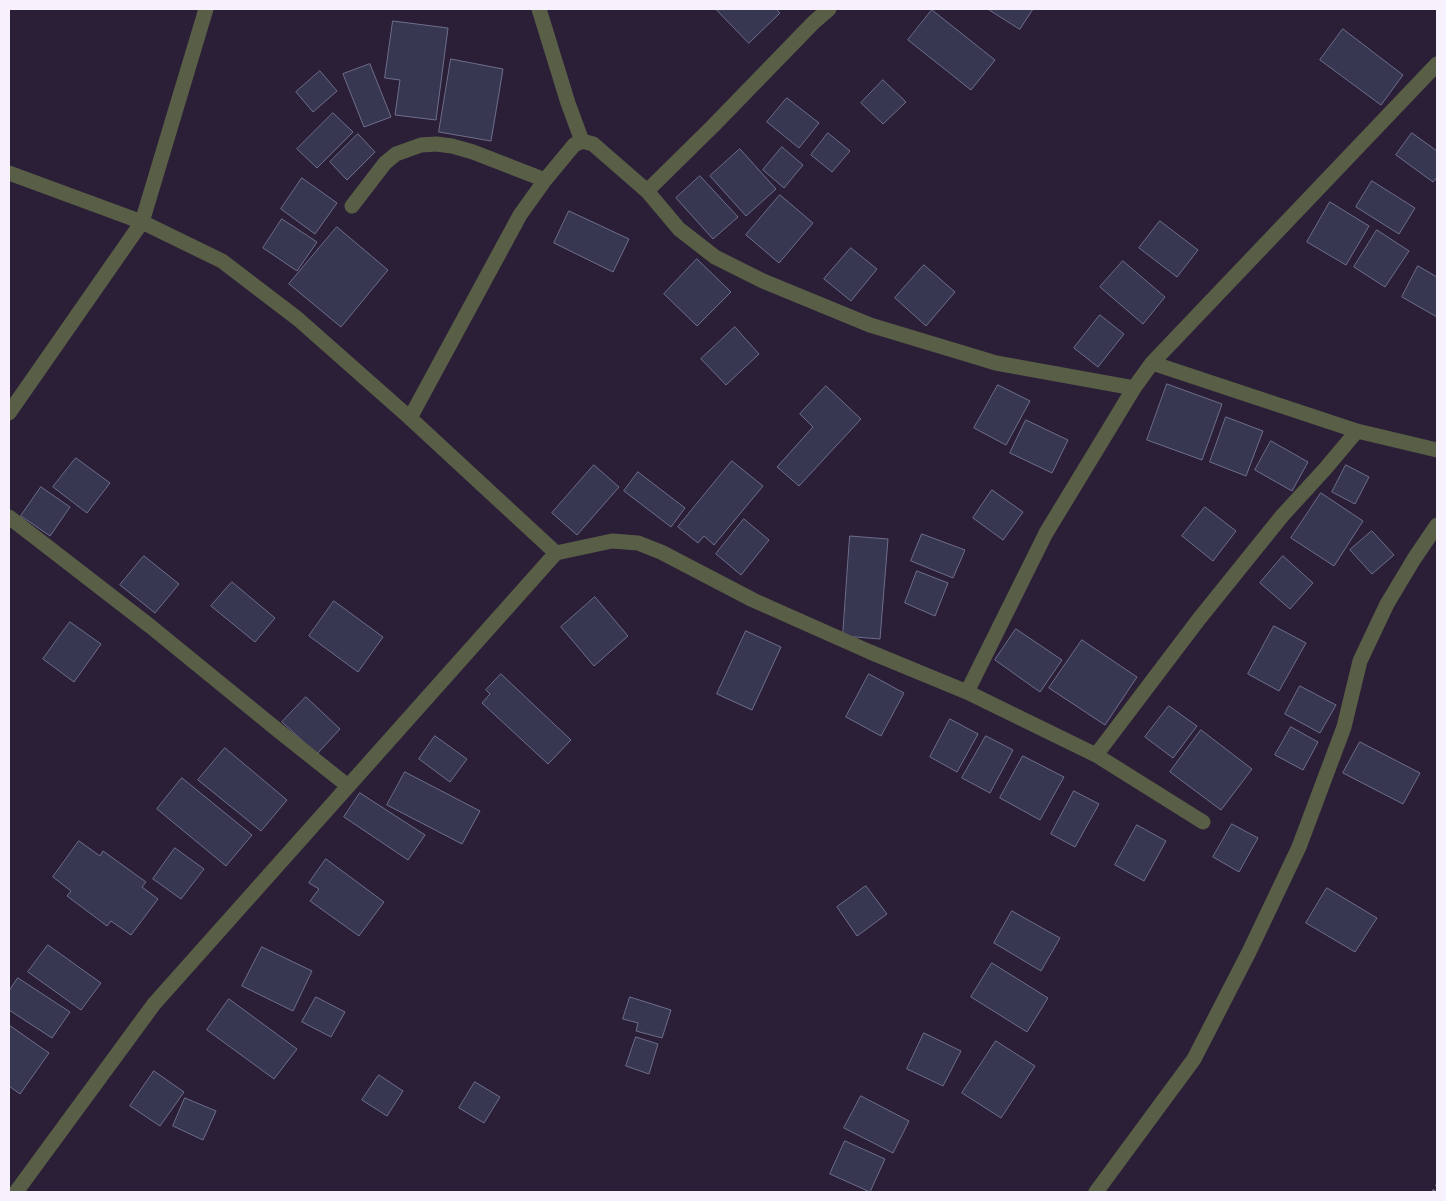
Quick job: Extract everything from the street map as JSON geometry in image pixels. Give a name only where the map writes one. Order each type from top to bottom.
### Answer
[{"type":"street","points":[[9,413],[142,222],[206,9]]},
{"type":"street","points":[[539,9],[582,141]]},
{"type":"street","points":[[647,191],[829,9]]},
{"type":"street","points":[[968,692],[1046,534],[1134,388],[1152,363],[1437,64]]},
{"type":"street","points":[[410,418],[520,215],[545,180],[574,145],[582,141],[593,144],[647,191],[679,229],[716,257],[763,281],[870,325],[996,363],[1134,388]]},
{"type":"street","points":[[352,206],[385,163],[396,154],[421,145],[452,146],[545,180]]},
{"type":"street","points":[[9,173],[142,222],[222,261],[298,319],[410,418],[556,553]]},
{"type":"street","points":[[1152,363],[1357,431],[1437,450]]},
{"type":"street","points":[[1096,754],[1199,619],[1264,538],[1357,431]]},
{"type":"street","points":[[9,517],[150,626],[348,786]]},
{"type":"street","points":[[1096,1192],[1194,1059],[1249,952],[1299,847],[1344,727],[1360,661],[1387,604],[1437,525]]},
{"type":"street","points":[[16,1192],[154,1004],[556,553],[612,541],[638,543],[661,552],[753,600],[870,652],[968,692],[1096,754],[1203,822]]},
{"type":"path","points":[[1433,1192],[1437,1185]]},
{"type":"building","points":[[716,9],[776,9],[780,13],[749,43]]},
{"type":"building","points":[[988,9],[1033,9],[1020,29]]},
{"type":"building","points":[[932,10],[995,60],[971,90],[908,40]]},
{"type":"building","points":[[393,21],[448,28],[436,120],[395,115],[400,80],[385,78]]},
{"type":"building","points":[[1343,29],[1403,75],[1381,105],[1320,60]]},
{"type":"building","points":[[451,59],[503,69],[491,141],[439,132]]},
{"type":"building","points":[[370,64],[391,117],[364,127],[343,74]]},
{"type":"building","points":[[320,71],[337,91],[313,112],[296,92]]},
{"type":"building","points":[[883,80],[906,102],[883,124],[861,103]]},
{"type":"building","points":[[787,98],[819,123],[799,148],[767,122]]},
{"type":"building","points":[[333,113],[353,132],[317,168],[297,149]]},
{"type":"building","points":[[828,133],[850,151],[832,172],[811,155]]},
{"type":"building","points":[[1412,133],[1437,151],[1437,177],[1433,182],[1396,155]]},
{"type":"building","points":[[358,134],[375,152],[347,180],[330,162]]},
{"type":"building","points":[[782,147],[803,165],[784,188],[763,170]]},
{"type":"building","points":[[740,149],[776,189],[746,216],[710,176]]},
{"type":"building","points":[[700,176],[738,217],[713,239],[676,198]]},
{"type":"building","points":[[302,178],[337,203],[315,234],[281,209]]},
{"type":"building","points":[[1372,181],[1415,208],[1399,234],[1356,207]]},
{"type":"building","points":[[780,195],[813,223],[779,263],[746,235]]},
{"type":"building","points":[[1330,202],[1369,226],[1346,265],[1307,242]]},
{"type":"building","points":[[569,211],[629,239],[613,272],[554,243]]},
{"type":"building","points":[[282,219],[317,242],[297,271],[263,248]]},
{"type":"building","points":[[1160,221],[1198,250],[1177,277],[1139,248]]},
{"type":"building","points":[[337,227],[388,270],[341,327],[289,284]]},
{"type":"building","points":[[1377,230],[1409,251],[1385,287],[1354,267]]},
{"type":"building","points":[[851,248],[877,269],[851,301],[824,279]]},
{"type":"building","points":[[697,259],[731,292],[697,326],[664,294]]},
{"type":"building","points":[[1123,261],[1165,297],[1143,324],[1100,287]]},
{"type":"building","points":[[924,265],[955,292],[926,326],[895,298]]},
{"type":"building","points":[[1418,266],[1437,277],[1437,317],[1402,297]]},
{"type":"building","points":[[1100,315],[1124,334],[1098,367],[1074,348]]},
{"type":"building","points":[[735,327],[759,354],[726,385],[701,359]]},
{"type":"building","points":[[1167,384],[1222,404],[1202,460],[1147,440]]},
{"type":"building","points":[[998,385],[1030,401],[1006,445],[974,428]]},
{"type":"building","points":[[826,386],[861,419],[799,486],[777,467],[813,427],[800,414]]},
{"type":"building","points":[[1226,417],[1263,431],[1246,476],[1210,462]]},
{"type":"building","points":[[1026,420],[1068,440],[1052,473],[1010,453]]},
{"type":"building","points":[[1271,441],[1308,462],[1292,491],[1255,470]]},
{"type":"building","points":[[76,458],[110,483],[87,513],[53,487]]},
{"type":"building","points":[[732,461],[763,486],[714,545],[704,536],[698,543],[678,527]]},
{"type":"building","points":[[594,465],[619,487],[577,535],[552,513]]},
{"type":"building","points":[[1346,465],[1369,477],[1355,504],[1332,492]]},
{"type":"building","points":[[638,472],[685,508],[671,527],[624,491]]},
{"type":"building","points":[[41,487],[70,507],[50,536],[21,516]]},
{"type":"building","points":[[992,490],[1023,512],[1003,540],[973,518]]},
{"type":"building","points":[[1321,493],[1363,521],[1334,566],[1291,538]]},
{"type":"building","points":[[1205,507],[1236,531],[1213,561],[1182,536]]},
{"type":"building","points":[[744,519],[769,540],[741,575],[716,554]]},
{"type":"building","points":[[1372,531],[1394,555],[1372,574],[1350,550]]},
{"type":"building","points":[[922,534],[965,550],[953,578],[911,561]]},
{"type":"building","points":[[850,536],[888,539],[880,639],[843,636]]},
{"type":"building","points":[[144,556],[179,584],[155,613],[120,585]]},
{"type":"building","points":[[1283,556],[1313,583],[1290,609],[1260,583]]},
{"type":"building","points":[[917,571],[948,583],[935,616],[905,603]]},
{"type":"building","points":[[232,582],[275,618],[255,642],[211,606]]},
{"type":"building","points":[[595,597],[628,636],[594,666],[561,627]]},
{"type":"building","points":[[334,601],[383,637],[358,672],[309,636]]},
{"type":"building","points":[[70,622],[101,644],[74,682],[43,659]]},
{"type":"building","points":[[1274,626],[1306,643],[1279,691],[1248,674]]},
{"type":"building","points":[[1016,629],[1062,660],[1040,692],[995,660]]},
{"type":"building","points":[[746,631],[781,647],[752,710],[717,694]]},
{"type":"building","points":[[1082,640],[1137,677],[1105,725],[1049,688]]},
{"type":"building","points":[[501,674],[571,740],[548,764],[482,703],[490,694],[486,690]]},
{"type":"building","points":[[869,674],[904,693],[881,736],[846,717]]},
{"type":"building","points":[[1300,686],[1336,705],[1320,733],[1285,714]]},
{"type":"building","points":[[306,697],[340,729],[317,754],[282,722]]},
{"type":"building","points":[[1169,706],[1197,726],[1173,758],[1145,737]]},
{"type":"building","points":[[950,719],[978,734],[957,772],[930,757]]},
{"type":"building","points":[[1291,727],[1318,742],[1303,770],[1275,755]]},
{"type":"building","points":[[1201,730],[1252,769],[1221,810],[1170,772]]},
{"type":"building","points":[[435,736],[467,759],[450,782],[419,759]]},
{"type":"building","points":[[986,736],[1013,750],[990,793],[962,778]]},
{"type":"building","points":[[1360,742],[1420,773],[1403,804],[1343,773]]},
{"type":"building","points":[[225,748],[287,800],[261,831],[198,780]]},
{"type":"building","points":[[1023,756],[1064,777],[1040,820],[1000,798]]},
{"type":"building","points":[[405,772],[480,811],[462,844],[387,805]]},
{"type":"building","points":[[182,778],[252,835],[226,866],[157,809]]},
{"type":"building","points":[[1074,791],[1099,804],[1075,847],[1051,834]]},
{"type":"building","points":[[360,793],[425,835],[408,860],[344,817]]},
{"type":"building","points":[[1232,824],[1258,838],[1239,872],[1213,857]]},
{"type":"building","points":[[1137,825],[1166,841],[1144,881],[1115,865]]},
{"type":"building","points":[[79,841],[100,856],[103,851],[146,882],[142,887],[158,899],[131,935],[111,921],[107,926],[67,896],[71,891],[53,877]]},
{"type":"building","points":[[175,848],[204,869],[181,899],[153,879]]},
{"type":"building","points":[[326,859],[384,902],[359,936],[310,901],[319,889],[309,883]]},
{"type":"building","points":[[866,886],[887,914],[857,936],[837,907]]},
{"type":"building","points":[[1327,888],[1377,918],[1355,952],[1306,923]]},
{"type":"building","points":[[1012,911],[1060,938],[1041,971],[994,943]]},
{"type":"building","points":[[48,945],[101,983],[81,1010],[28,972]]},
{"type":"building","points":[[262,947],[312,971],[293,1011],[242,986]]},
{"type":"building","points":[[992,963],[1048,998],[1027,1032],[971,997]]},
{"type":"building","points":[[18,978],[70,1012],[52,1038],[9,1010],[9,991]]},
{"type":"building","points":[[316,997],[345,1012],[331,1037],[302,1022]]},
{"type":"building","points":[[630,997],[671,1010],[662,1038],[636,1031],[638,1023],[623,1019]]},
{"type":"building","points":[[229,999],[297,1049],[274,1079],[207,1030]]},
{"type":"building","points":[[9,1025],[49,1053],[20,1094],[9,1086]]},
{"type":"building","points":[[924,1033],[961,1051],[943,1086],[907,1069]]},
{"type":"building","points":[[636,1037],[658,1044],[649,1074],[626,1066]]},
{"type":"building","points":[[996,1041],[1035,1066],[1001,1118],[962,1093]]},
{"type":"building","points":[[154,1071],[184,1092],[160,1126],[130,1106]]},
{"type":"building","points":[[379,1075],[403,1091],[387,1116],[362,1100]]},
{"type":"building","points":[[475,1082],[500,1097],[484,1123],[459,1108]]},
{"type":"building","points":[[861,1096],[909,1121],[893,1153],[844,1128]]},
{"type":"building","points":[[185,1098],[216,1111],[203,1140],[173,1126]]},
{"type":"building","points":[[845,1141],[885,1159],[870,1192],[830,1174]]}]
